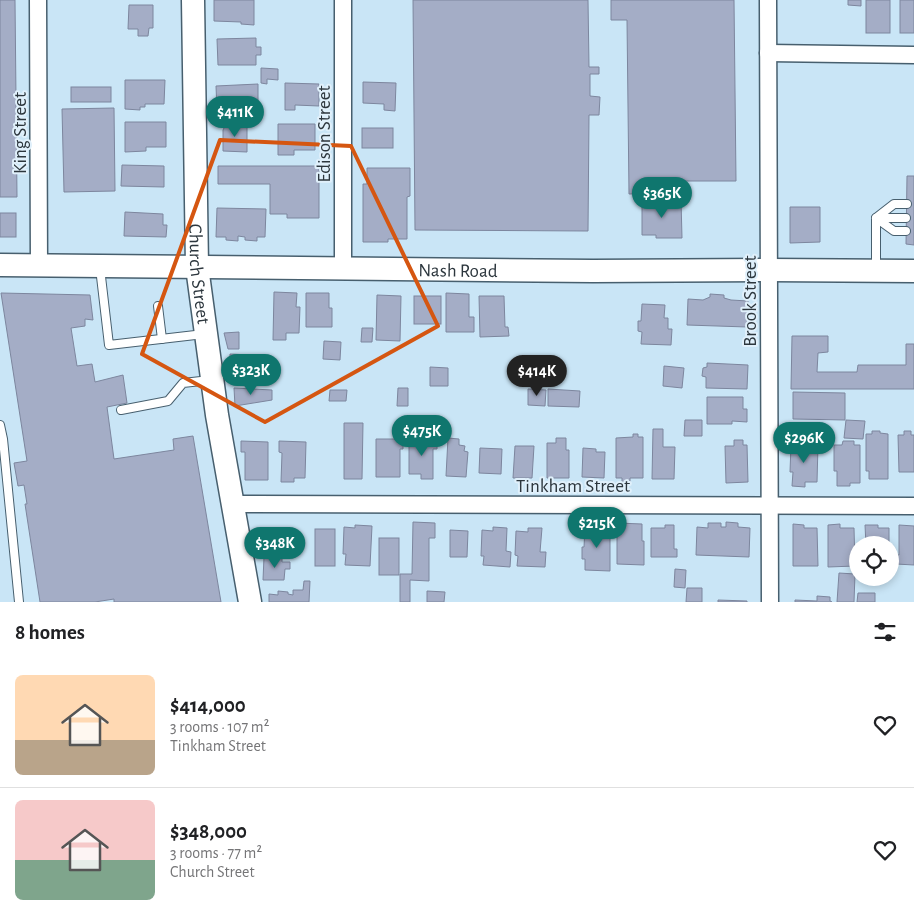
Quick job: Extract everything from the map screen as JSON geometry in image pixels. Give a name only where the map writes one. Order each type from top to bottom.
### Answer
[{"type":"main road","name":"Church Street","points":[[193,0],[197,267],[211,379],[231,504],[250,602]]},
{"type":"main road","name":"Nash Road","points":[[0,265],[593,271],[914,271]]},
{"type":"street","name":"King Street","points":[[38,0],[39,266]]},
{"type":"street","name":"Edison Street","points":[[342,267],[343,0]]},
{"type":"street","name":"Brook Street","points":[[768,0],[770,602]]},
{"type":"street","points":[[768,53],[914,55]]},
{"type":"street","name":"Tinkham Street","points":[[231,504],[914,506]]},
{"type":"lane","points":[[876,218],[894,204],[906,204]]},
{"type":"lane","points":[[876,218],[906,218]]},
{"type":"lane","points":[[876,218],[894,231],[906,232]]},
{"type":"lane","points":[[876,218],[876,270]]},
{"type":"lane","points":[[99,266],[109,345],[205,334]]},
{"type":"lane","points":[[158,306],[162,339]]},
{"type":"lane","points":[[121,410],[168,401],[183,383],[211,379]]},
{"type":"lane","points":[[0,425],[19,602]]},
{"type":"highlighted area","points":[[220,140],[351,146],[438,326],[265,422],[142,354]]},
{"type":"building","points":[[0,0],[15,0],[17,197],[0,197]]},
{"type":"building","points":[[214,0],[254,0],[254,25],[241,24],[241,22],[214,21]]},
{"type":"building","points":[[413,0],[588,0],[589,67],[599,67],[599,74],[590,74],[590,96],[600,97],[599,115],[589,115],[588,231],[415,230]]},
{"type":"building","points":[[611,0],[734,0],[736,181],[662,181],[662,193],[629,194],[627,20],[611,20]]},
{"type":"building","points":[[848,0],[861,0],[861,6],[848,5]]},
{"type":"building","points":[[866,0],[890,0],[890,33],[866,33]]},
{"type":"building","points":[[900,0],[914,0],[914,33],[900,33]]},
{"type":"building","points":[[129,5],[153,5],[153,28],[149,28],[148,36],[138,36],[138,29],[128,29]]},
{"type":"building","points":[[256,38],[256,47],[261,47],[261,55],[256,55],[256,65],[218,65],[217,39]]},
{"type":"building","points":[[261,68],[278,69],[278,80],[267,79],[267,84],[261,83]]},
{"type":"building","points":[[125,80],[165,80],[164,104],[145,104],[145,107],[140,107],[140,110],[125,109]]},
{"type":"building","points":[[363,82],[396,83],[395,111],[384,110],[384,104],[363,103]]},
{"type":"building","points":[[285,83],[319,84],[319,106],[295,105],[295,110],[285,110]]},
{"type":"building","points":[[258,84],[258,109],[217,110],[216,86]]},
{"type":"building","points":[[71,87],[111,87],[111,102],[71,102]]},
{"type":"building","points":[[114,108],[115,191],[64,192],[62,109]]},
{"type":"building","points":[[125,122],[166,122],[166,147],[146,147],[146,151],[125,152]]},
{"type":"building","points":[[278,124],[315,124],[315,150],[294,150],[294,155],[278,155]]},
{"type":"building","points":[[228,125],[247,125],[247,152],[223,151],[223,130]]},
{"type":"building","points":[[362,128],[393,128],[393,148],[362,148]]},
{"type":"building","points":[[122,165],[164,166],[164,187],[121,186]]},
{"type":"building","points":[[218,166],[319,166],[319,218],[287,218],[287,214],[270,214],[270,184],[218,184]]},
{"type":"building","points":[[367,168],[410,168],[410,196],[407,197],[407,239],[388,239],[388,242],[363,242],[363,184],[367,184]]},
{"type":"building","points":[[907,176],[914,176],[914,245],[906,244]]},
{"type":"building","points":[[681,200],[682,238],[656,238],[656,235],[642,235],[642,201]]},
{"type":"building","points":[[790,207],[820,207],[820,242],[790,243]]},
{"type":"building","points":[[217,208],[266,209],[265,237],[257,237],[257,241],[245,240],[245,237],[238,236],[238,241],[226,240],[226,237],[216,237]]},
{"type":"building","points":[[125,212],[163,214],[163,225],[167,225],[166,237],[124,236]]},
{"type":"building","points":[[0,213],[16,213],[16,237],[0,237]]},
{"type":"building","points":[[274,292],[297,293],[296,307],[300,307],[299,333],[286,333],[286,340],[273,340]]},
{"type":"building","points":[[1,293],[90,295],[93,320],[85,319],[85,326],[71,328],[77,366],[92,364],[95,382],[123,375],[127,403],[107,407],[114,459],[174,450],[173,439],[193,436],[221,602],[114,602],[114,599],[95,602],[40,602],[25,504],[27,504],[24,485],[18,486],[14,463],[27,461]]},
{"type":"building","points":[[306,293],[329,293],[329,308],[332,308],[332,327],[306,327]]},
{"type":"building","points":[[446,293],[469,294],[469,317],[474,317],[474,332],[446,332]]},
{"type":"building","points":[[710,294],[724,295],[724,298],[731,300],[748,301],[747,327],[687,325],[688,299],[703,300],[710,297]]},
{"type":"building","points":[[377,295],[401,296],[400,341],[376,340]]},
{"type":"building","points":[[414,296],[441,296],[441,324],[414,324]]},
{"type":"building","points":[[479,296],[504,296],[505,327],[508,327],[509,336],[480,337]]},
{"type":"building","points":[[642,304],[665,305],[664,318],[668,318],[668,329],[672,329],[671,345],[641,344],[642,332],[638,331],[638,321],[641,321]]},
{"type":"building","points":[[362,328],[373,328],[372,342],[361,342]]},
{"type":"building","points":[[239,332],[239,349],[228,349],[224,333]]},
{"type":"building","points":[[792,336],[828,336],[828,352],[818,353],[817,372],[857,372],[858,365],[906,365],[906,344],[914,344],[914,389],[791,389]]},
{"type":"building","points":[[324,341],[341,342],[340,360],[323,359]]},
{"type":"building","points":[[230,354],[269,356],[267,382],[229,380]]},
{"type":"building","points":[[707,363],[748,365],[747,389],[706,388],[706,377],[702,376],[703,368],[707,367]]},
{"type":"building","points":[[664,366],[684,368],[682,388],[663,386]]},
{"type":"building","points":[[430,367],[448,368],[448,386],[430,386]]},
{"type":"building","points":[[234,388],[272,390],[272,400],[235,406]]},
{"type":"building","points":[[398,388],[408,388],[408,406],[397,406]]},
{"type":"building","points":[[528,389],[546,390],[545,406],[528,405]]},
{"type":"building","points":[[548,389],[580,391],[579,407],[548,406]]},
{"type":"building","points":[[330,390],[347,390],[346,401],[329,401]]},
{"type":"building","points":[[793,392],[845,393],[845,420],[793,419]]},
{"type":"building","points":[[707,397],[743,397],[743,409],[747,409],[747,422],[732,421],[732,424],[707,424]]},
{"type":"building","points":[[685,420],[702,420],[702,436],[684,436]]},
{"type":"building","points":[[846,420],[865,421],[863,439],[844,438]]},
{"type":"building","points":[[344,423],[363,423],[362,479],[344,479]]},
{"type":"building","points":[[653,429],[663,429],[663,447],[675,447],[674,479],[652,479]]},
{"type":"building","points":[[872,431],[888,434],[888,479],[869,479],[869,471],[866,471],[866,434],[872,434]]},
{"type":"building","points":[[904,431],[911,431],[911,435],[914,435],[914,472],[899,472],[898,435],[904,435]]},
{"type":"building","points":[[633,434],[643,437],[643,478],[630,478],[630,482],[622,482],[622,478],[616,478],[616,438],[633,437]]},
{"type":"building","points":[[409,438],[437,438],[437,449],[433,449],[433,479],[421,479],[421,474],[409,474]]},
{"type":"building","points":[[448,438],[459,439],[459,445],[465,446],[464,451],[468,452],[466,477],[446,476]]},
{"type":"building","points":[[556,438],[566,438],[566,450],[569,450],[569,478],[547,478],[547,443],[556,443]]},
{"type":"building","points":[[376,439],[403,439],[403,449],[400,449],[400,477],[376,477]]},
{"type":"building","points":[[734,440],[743,440],[743,445],[747,445],[748,482],[726,483],[725,446],[734,446]]},
{"type":"building","points":[[241,441],[268,442],[268,480],[245,480],[245,452],[241,452]]},
{"type":"building","points":[[279,441],[306,442],[305,478],[294,478],[294,482],[281,482],[282,453],[279,452]]},
{"type":"building","points":[[801,441],[811,442],[811,445],[818,445],[817,482],[805,482],[805,487],[792,486],[793,472],[790,472],[791,445],[801,446]]},
{"type":"building","points":[[843,441],[854,441],[854,445],[860,445],[860,483],[850,483],[850,486],[837,486],[837,471],[834,471],[834,445],[842,445]]},
{"type":"building","points":[[515,446],[534,446],[532,478],[513,478]]},
{"type":"building","points":[[480,448],[502,449],[501,474],[479,473]]},
{"type":"building","points":[[583,448],[596,449],[596,452],[605,452],[604,478],[582,477]]},
{"type":"building","points":[[413,522],[435,523],[435,538],[429,538],[429,581],[410,580],[410,602],[400,602],[400,574],[412,574]]},
{"type":"building","points":[[726,522],[738,523],[738,527],[750,528],[749,557],[696,555],[697,527],[708,528],[708,523],[721,523],[721,527],[726,527]]},
{"type":"building","points":[[617,523],[642,524],[644,565],[617,564]]},
{"type":"building","points":[[793,524],[804,525],[804,528],[817,528],[818,566],[793,566]]},
{"type":"building","points":[[840,524],[840,528],[854,528],[854,536],[849,536],[849,566],[828,567],[828,525]]},
{"type":"building","points":[[355,525],[372,526],[370,566],[345,565],[346,554],[343,554],[344,527],[355,528]]},
{"type":"building","points":[[665,525],[674,525],[674,549],[677,549],[677,557],[651,557],[651,528],[665,528]]},
{"type":"building","points":[[865,525],[878,525],[878,528],[889,528],[889,536],[866,536]]},
{"type":"building","points":[[899,525],[914,526],[914,565],[899,564]]},
{"type":"building","points":[[493,527],[507,528],[506,551],[511,552],[510,567],[483,565],[484,556],[481,556],[482,530],[493,531]]},
{"type":"building","points":[[585,527],[610,529],[610,571],[585,570],[585,559],[582,559],[582,547],[584,547]]},
{"type":"building","points":[[528,528],[542,528],[540,552],[546,552],[545,567],[517,566],[518,556],[515,555],[516,531],[528,532]]},
{"type":"building","points":[[315,529],[335,529],[335,566],[315,566]]},
{"type":"building","points":[[450,530],[468,531],[467,557],[450,557]]},
{"type":"building","points":[[379,538],[399,538],[399,575],[379,575]]},
{"type":"building","points":[[264,557],[282,557],[282,562],[290,562],[290,569],[285,569],[284,580],[263,580]]},
{"type":"building","points":[[675,569],[686,570],[685,588],[674,587]]},
{"type":"building","points":[[839,573],[849,574],[849,586],[855,586],[854,602],[837,602]]},
{"type":"building","points":[[304,581],[310,581],[309,602],[269,602],[269,594],[278,595],[278,591],[288,592],[288,594],[293,595],[293,590],[303,590]]},
{"type":"building","points":[[687,588],[702,588],[702,602],[686,602]]},
{"type":"building","points":[[427,591],[445,592],[444,602],[427,602]]},
{"type":"building","points":[[858,593],[875,593],[875,602],[857,602]]},
{"type":"building","points":[[817,596],[830,597],[832,602],[795,602],[795,600],[817,601]]},
{"type":"building","points":[[718,600],[747,601],[747,602],[718,602]]}]
